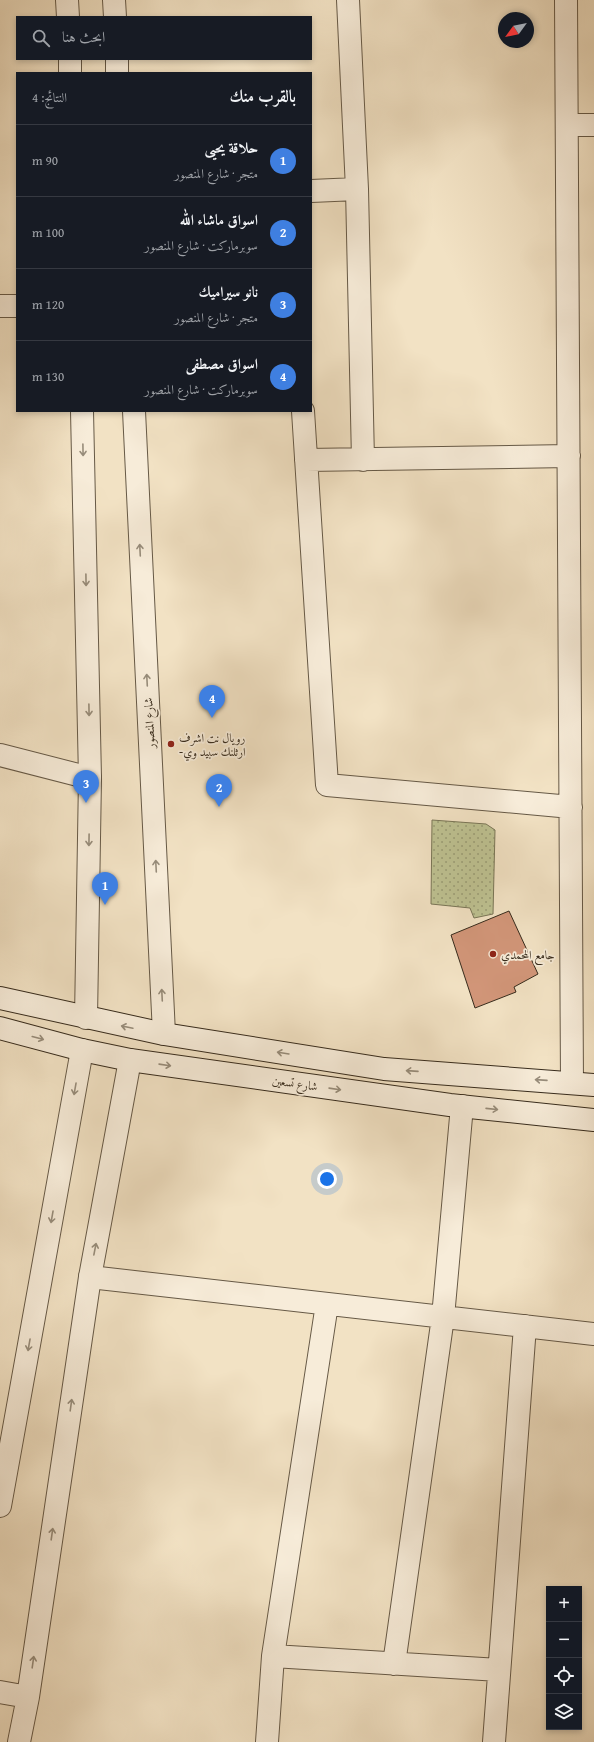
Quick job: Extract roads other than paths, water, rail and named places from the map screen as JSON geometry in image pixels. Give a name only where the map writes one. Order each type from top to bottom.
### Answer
[{"type":"street","points":[[68,0],[68,16]]},
{"type":"street","points":[[114,0],[115,16]]},
{"type":"street","points":[[348,0],[356,189],[363,460]]},
{"type":"street","points":[[566,0],[572,1082]]},
{"type":"street","points":[[70,60],[70,72]]},
{"type":"street","points":[[117,60],[117,72]]},
{"type":"street","points":[[567,125],[594,125]]},
{"type":"street","points":[[312,191],[356,189]]},
{"type":"street","points":[[0,306],[16,306]]},
{"type":"street","points":[[82,412],[90,778],[86,1018]]},
{"type":"street","name":"شارع المنصور","points":[[134,412],[164,1034]]},
{"type":"street","points":[[303,412],[327,785],[571,807]]},
{"type":"street","points":[[306,460],[569,456]]},
{"type":"street","points":[[0,755],[90,778]]},
{"type":"street","points":[[0,998],[164,1034],[384,1069],[572,1082],[594,1085]]},
{"type":"street","name":"شارع تسعين","points":[[0,1028],[82,1050],[130,1060],[462,1106],[594,1120]]},
{"type":"street","points":[[0,1506],[82,1050]]},
{"type":"street","points":[[19,1742],[28,1697],[90,1277],[130,1060]]},
{"type":"street","points":[[394,1664],[443,1317],[462,1106]]},
{"type":"street","points":[[90,1277],[594,1334]]},
{"type":"street","points":[[267,1742],[273,1656],[327,1304]]},
{"type":"street","points":[[494,1742],[525,1326]]},
{"type":"street","points":[[273,1656],[499,1670]]},
{"type":"street","points":[[0,1692],[28,1697]]},
{"type":"place","name":"اسواق مصطفى","points":[[212,718]]},
{"type":"place","name":"رويال نت اشرف -ارثلنك سبيد وي","points":[[171,744]]},
{"type":"place","name":"نانو سيراميك","points":[[86,803]]},
{"type":"place","name":"اسواق ماشاء الله","points":[[219,807]]},
{"type":"place","name":"حلاقة يحيى","points":[[105,905]]},
{"type":"place","name":"جامع المحمدي","points":[[493,954]]}]
